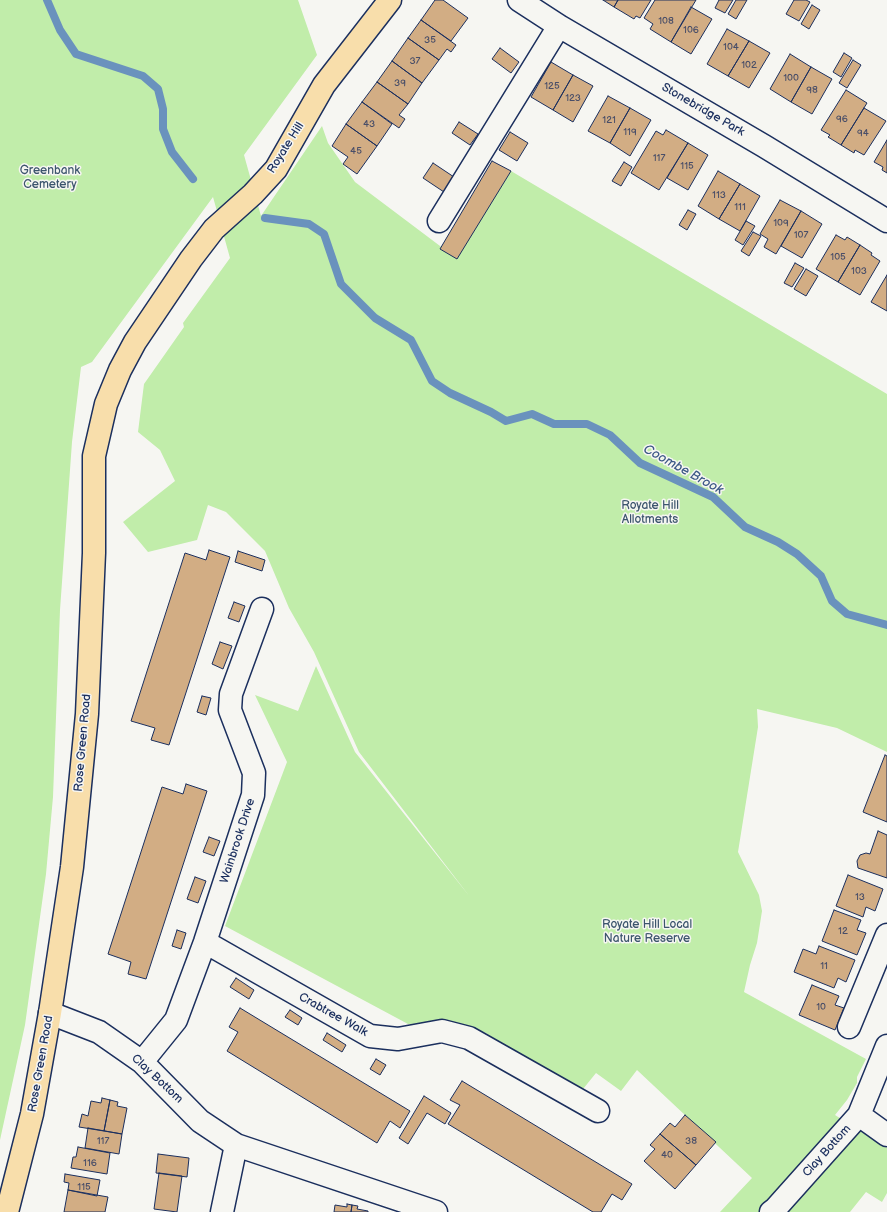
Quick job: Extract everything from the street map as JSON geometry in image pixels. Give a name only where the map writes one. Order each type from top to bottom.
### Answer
[{"type":"main road","name":"Royate Hill","points":[[173,288],[191,259],[214,229],[253,194],[276,169],[324,85],[390,0]]},
{"type":"main road","name":"Rose Green Road","points":[[6,1205],[32,1114],[50,1014],[72,867],[87,714],[94,552],[94,456],[106,404],[120,370],[135,342],[173,288]]},
{"type":"street","name":"Stonebridge Park","points":[[519,0],[559,26],[764,146],[887,221]]},
{"type":"street","points":[[439,221],[559,26]]},
{"type":"street","name":"Wainbrook Drive","points":[[142,1062],[176,1020],[205,942],[253,795],[254,772],[230,710],[231,694],[262,610]]},
{"type":"street","points":[[848,1027],[887,935]]},
{"type":"street","name":"Crabtree Walk","points":[[205,942],[370,1036],[398,1039],[442,1031],[468,1038],[598,1111]]},
{"type":"street","name":"Clay Bottom","points":[[50,1014],[99,1032],[142,1062],[200,1121],[236,1145],[436,1212]]},
{"type":"street","points":[[859,1115],[887,1046]]},
{"type":"street","name":"Clay Bottom","points":[[771,1212],[859,1115],[887,1135]]},
{"type":"street","points":[[222,1212],[236,1145]]},
{"type":"green space","points":[[0,0],[298,0],[317,55],[244,155],[261,216],[322,126],[328,143],[355,182],[456,258],[511,171],[887,394],[887,752],[837,728],[757,709],[758,727],[738,852],[759,895],[762,911],[757,943],[744,992],[866,1059],[857,1077],[857,1083],[847,1100],[835,1115],[887,1148],[887,1193],[882,1202],[866,1192],[850,1212],[720,1212],[752,1178],[637,1070],[621,1091],[596,1073],[579,1094],[547,1077],[486,1033],[449,1023],[408,1024],[225,926],[287,762],[255,695],[298,711],[316,666],[355,752],[470,897],[359,752],[314,652],[289,608],[265,551],[226,512],[208,505],[197,540],[148,552],[123,522],[175,481],[160,450],[138,432],[144,384],[184,327],[183,323],[230,258],[213,197],[92,362],[81,367],[72,442],[60,610],[53,797],[46,874],[25,1025],[0,1140]]},
{"type":"building","points":[[435,0],[443,0],[468,18],[451,41],[421,20]]},
{"type":"building","points":[[603,0],[618,0],[614,7]]},
{"type":"building","points":[[618,0],[651,0],[640,18],[636,16],[634,19],[614,7]]},
{"type":"building","points":[[655,0],[696,0],[671,42],[650,29],[653,24],[644,18]]},
{"type":"building","points":[[719,0],[733,0],[725,13],[715,8]]},
{"type":"building","points":[[736,0],[747,0],[736,19],[728,14]]},
{"type":"building","points":[[794,0],[806,0],[810,2],[799,21],[786,14]]},
{"type":"building","points":[[812,5],[820,10],[809,29],[801,24]]},
{"type":"building","points":[[691,7],[712,19],[691,54],[671,42]]},
{"type":"building","points":[[421,20],[456,45],[451,52],[447,49],[439,60],[408,38]]},
{"type":"building","points":[[727,29],[749,41],[728,76],[707,64]]},
{"type":"building","points":[[408,38],[439,60],[422,83],[392,61]]},
{"type":"building","points":[[749,41],[770,53],[749,88],[728,76]]},
{"type":"building","points":[[500,48],[519,62],[511,73],[492,59]]},
{"type":"building","points":[[844,53],[852,58],[841,77],[833,72]]},
{"type":"building","points":[[790,54],[811,67],[791,102],[770,89]]},
{"type":"building","points":[[853,60],[861,65],[847,88],[839,83]]},
{"type":"building","points":[[392,61],[422,83],[408,104],[377,82]]},
{"type":"building","points":[[551,62],[573,75],[553,110],[531,97]]},
{"type":"building","points":[[811,67],[832,79],[812,114],[791,102]]},
{"type":"building","points":[[573,75],[593,86],[573,122],[553,110]]},
{"type":"building","points":[[377,82],[408,104],[399,115],[405,119],[399,128],[362,102]]},
{"type":"building","points":[[846,90],[867,103],[841,145],[828,137],[830,135],[821,130]]},
{"type":"building","points":[[608,96],[630,108],[610,143],[588,131]]},
{"type":"building","points":[[362,102],[392,124],[377,146],[346,124]]},
{"type":"building","points":[[630,108],[651,120],[630,156],[610,143]]},
{"type":"building","points":[[864,108],[886,121],[864,155],[855,150],[854,153],[841,145]]},
{"type":"building","points":[[459,122],[478,134],[470,145],[452,133]]},
{"type":"building","points":[[346,124],[377,146],[357,174],[343,164],[348,157],[332,146]]},
{"type":"building","points":[[666,130],[688,143],[659,190],[631,173],[656,131],[663,135]]},
{"type":"building","points":[[510,132],[528,143],[517,161],[499,150]]},
{"type":"building","points":[[887,140],[887,173],[882,170],[883,167],[874,162]]},
{"type":"building","points":[[688,143],[708,155],[688,190],[667,178]]},
{"type":"building","points":[[492,161],[511,171],[457,259],[440,249]]},
{"type":"building","points":[[624,162],[632,167],[621,186],[612,181]]},
{"type":"building","points":[[433,163],[454,177],[444,192],[423,178]]},
{"type":"building","points":[[718,171],[740,184],[719,219],[698,206]]},
{"type":"building","points":[[740,184],[760,196],[740,231],[719,219]]},
{"type":"building","points":[[780,200],[801,211],[776,254],[764,247],[768,239],[760,234]]},
{"type":"building","points":[[688,210],[696,214],[687,230],[679,225]]},
{"type":"building","points":[[801,211],[822,224],[802,258],[781,246]]},
{"type":"building","points":[[746,221],[755,226],[743,245],[735,240]]},
{"type":"building","points":[[753,232],[761,236],[749,256],[741,251]]},
{"type":"building","points":[[836,235],[845,240],[847,237],[860,245],[838,282],[816,269]]},
{"type":"building","points":[[860,245],[872,253],[871,255],[880,261],[860,295],[838,282]]},
{"type":"building","points":[[795,263],[804,268],[792,287],[784,283]]},
{"type":"building","points":[[806,269],[818,276],[806,296],[794,289]]},
{"type":"building","points":[[887,275],[887,311],[871,302]]},
{"type":"building","points":[[209,550],[230,557],[169,745],[151,740],[155,728],[131,721],[185,553],[206,560]]},
{"type":"building","points":[[238,551],[265,560],[262,571],[235,562]]},
{"type":"building","points":[[234,602],[245,606],[239,622],[228,618]]},
{"type":"building","points":[[220,642],[232,646],[223,669],[212,664]]},
{"type":"building","points":[[202,696],[211,698],[206,715],[197,712]]},
{"type":"building","points":[[885,755],[887,756],[887,822],[863,812]]},
{"type":"building","points":[[186,784],[207,791],[146,979],[128,974],[131,962],[108,954],[162,787],[183,794]]},
{"type":"building","points":[[878,831],[887,835],[887,878],[858,868],[857,861],[860,855],[866,853],[870,854]]},
{"type":"building","points":[[209,837],[220,841],[214,856],[203,852]]},
{"type":"building","points":[[848,875],[883,889],[875,911],[866,907],[863,917],[836,906]]},
{"type":"building","points":[[195,877],[206,881],[198,903],[187,899]]},
{"type":"building","points":[[834,910],[861,920],[857,930],[866,933],[857,955],[822,941]]},
{"type":"building","points":[[177,930],[186,933],[181,949],[172,946]]},
{"type":"building","points":[[819,946],[855,960],[846,982],[838,978],[834,988],[794,972],[803,949],[816,954]]},
{"type":"building","points":[[236,978],[254,990],[249,999],[230,987]]},
{"type":"building","points":[[812,985],[839,996],[835,1005],[844,1008],[835,1030],[799,1015]]},
{"type":"building","points":[[240,1008],[410,1111],[400,1128],[390,1121],[377,1143],[227,1051],[238,1032],[229,1027]]},
{"type":"building","points":[[290,1010],[302,1018],[298,1025],[285,1017]]},
{"type":"building","points":[[327,1033],[346,1045],[342,1052],[323,1040]]},
{"type":"building","points":[[376,1059],[386,1065],[380,1075],[370,1069]]},
{"type":"building","points":[[462,1081],[632,1184],[622,1200],[612,1194],[601,1212],[593,1212],[448,1124],[460,1105],[450,1100]]},
{"type":"building","points":[[424,1096],[451,1113],[445,1124],[427,1113],[408,1144],[399,1138]]},
{"type":"building","points":[[102,1098],[110,1100],[104,1131],[79,1127],[82,1114],[88,1116],[91,1101],[101,1103]]},
{"type":"building","points":[[110,1100],[118,1102],[117,1106],[127,1108],[122,1134],[104,1131]]},
{"type":"building","points":[[685,1115],[716,1142],[696,1165],[660,1134],[670,1123],[675,1127]]},
{"type":"building","points":[[88,1128],[122,1134],[119,1154],[85,1148]]},
{"type":"building","points":[[660,1134],[696,1165],[675,1189],[644,1161],[655,1149],[650,1145]]},
{"type":"building","points":[[78,1147],[110,1153],[107,1174],[71,1168],[73,1157],[76,1157]]},
{"type":"building","points":[[158,1154],[189,1158],[187,1177],[156,1173]]},
{"type":"building","points":[[159,1173],[182,1176],[177,1212],[154,1209]]},
{"type":"building","points":[[65,1174],[100,1180],[97,1196],[68,1190],[69,1183],[64,1182]]},
{"type":"building","points":[[68,1190],[108,1197],[105,1212],[64,1212]]},
{"type":"building","points":[[347,1204],[352,1205],[351,1212],[334,1212],[335,1205],[347,1207]]},
{"type":"building","points":[[352,1205],[358,1206],[357,1209],[368,1212],[351,1212]]},
{"type":"waterway","name":"Coombe Brook","points":[[47,0],[60,30],[76,54],[143,76],[158,89],[163,109],[163,129],[172,152],[193,179]]},
{"type":"waterway","name":"Coombe Brook","points":[[265,218],[309,224],[324,234],[341,284],[375,318],[411,340],[432,381],[450,393],[491,412],[506,421],[532,414],[554,424],[587,424],[610,435],[640,463],[713,497],[745,527],[778,542],[797,554],[821,576],[832,601],[847,614],[887,625]]},
{"type":"park label","name":"Greenbank Cemetery","points":[[50,178]]},
{"type":"park label","name":"Royate Hill Allotments","points":[[650,513]]},
{"type":"park label","name":"Royate Hill Local Nature Reserve","points":[[647,932]]}]
